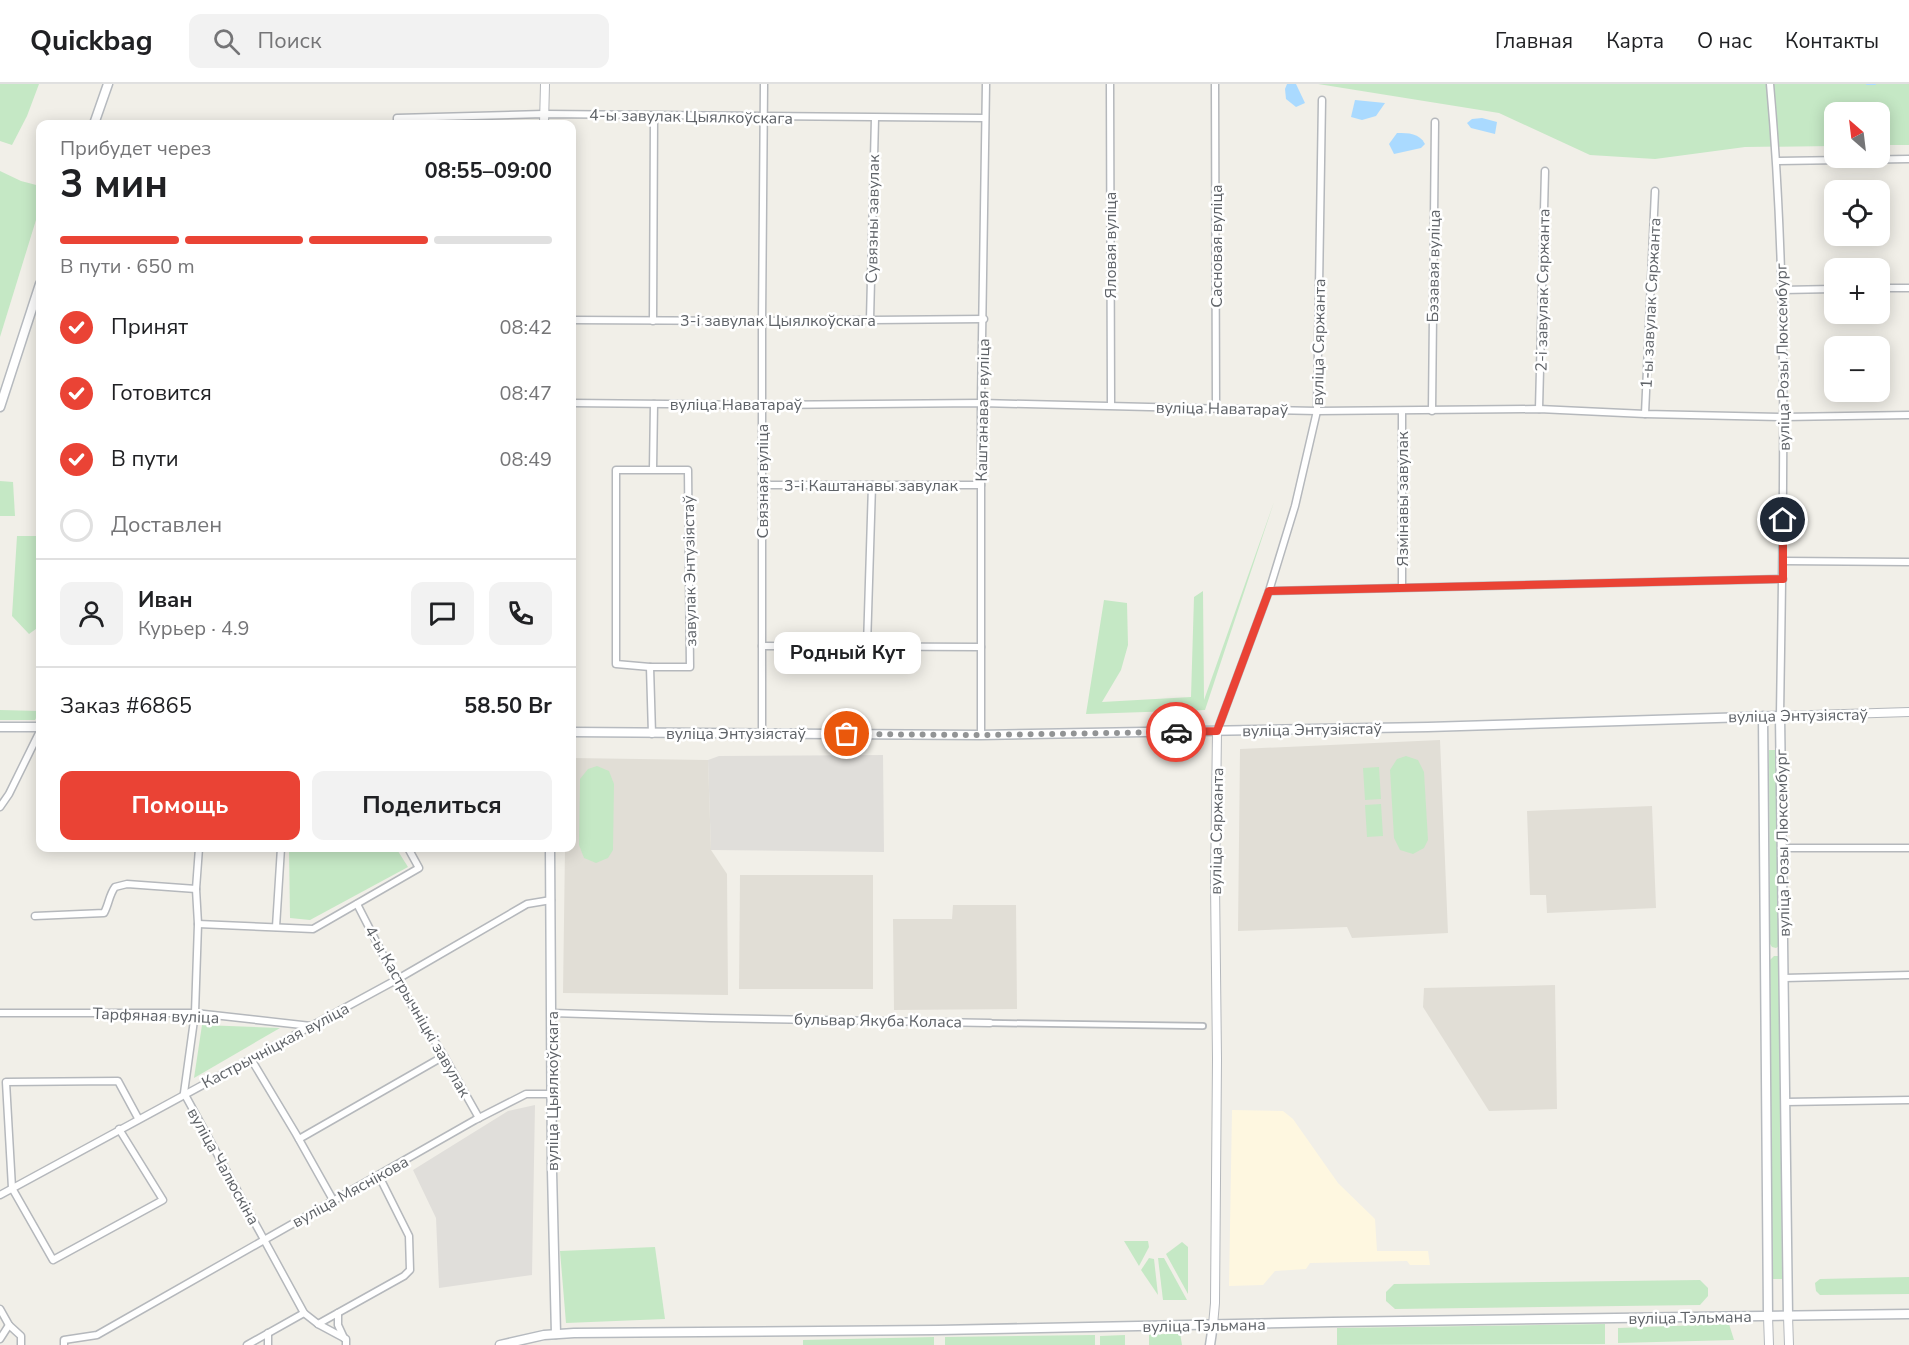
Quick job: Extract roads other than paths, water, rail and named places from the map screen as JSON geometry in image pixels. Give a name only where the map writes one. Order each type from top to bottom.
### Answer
[{"type":"main road","points":[[95,120],[108,84]]},
{"type":"main road","points":[[0,407],[36,296]]},
{"type":"main road","name":"вуліца Розы Люксембург","points":[[1763,716],[1768,1316]]},
{"type":"main road","name":"вуліца Энтузіястаў","points":[[576,732],[981,735],[1440,726],[1780,716]]},
{"type":"main road","name":"вуліца Розы Люксембург","points":[[1780,716],[1788,1316]]},
{"type":"main road","points":[[0,727],[36,729]]},
{"type":"main road","name":"вуліца Цыялкоўскага","points":[[550,852],[551,1094],[556,1334]]},
{"type":"main road","name":"вуліца Тэльмана","points":[[500,1345],[521,1339],[556,1334],[971,1330],[1213,1324],[1909,1314]]},
{"type":"main road","points":[[1210,1345],[1213,1324]]},
{"type":"street","points":[[544,84],[544,120]]},
{"type":"street","name":"Связная вуліца","points":[[762,733],[764,84]]},
{"type":"street","name":"Каштанавая вуліца","points":[[981,735],[981,403],[986,84]]},
{"type":"street","name":"Яловая вуліца","points":[[1110,84],[1111,405]]},
{"type":"street","name":"Сасновая вуліца","points":[[1215,84],[1216,408]]},
{"type":"street","name":"вуліца Розы Люксембург","points":[[1770,84],[1777,161],[1782,290],[1783,579],[1780,716]]},
{"type":"street","name":"вуліца Сяржанта","points":[[1213,1324],[1217,1059],[1215,883],[1217,731],[1269,591],[1295,506],[1317,411],[1322,100]]},
{"type":"street","name":"4-ы завулак Цыялкоўскага","points":[[418,120],[544,114],[985,118]]},
{"type":"street","points":[[653,321],[654,116]]},
{"type":"street","name":"Сувязны завулак","points":[[870,320],[875,118]]},
{"type":"street","name":"Бэзавая вуліца","points":[[1432,411],[1435,122]]},
{"type":"street","points":[[1777,161],[1909,159]]},
{"type":"street","name":"2-і завулак Сяржанта","points":[[1539,410],[1545,171]]},
{"type":"street","name":"1-ы завулак Сяржанта","points":[[1646,414],[1655,191]]},
{"type":"street","points":[[1890,288],[1909,288]]},
{"type":"street","points":[[1782,290],[1824,289]]},
{"type":"street","name":"3-і завулак Цыялкоўскага","points":[[576,320],[762,321],[984,318]]},
{"type":"street","name":"вуліца Наватараў","points":[[576,403],[762,405],[981,403],[1317,411],[1539,410],[1783,417],[1909,415]]},
{"type":"street","points":[[653,470],[654,404]]},
{"type":"street","name":"Язмінавы завулак","points":[[1402,411],[1402,587]]},
{"type":"street","name":"завулак Энтузіястаў","points":[[616,470],[688,470],[690,667],[650,668],[616,664],[616,470]]},
{"type":"street","name":"3-і Каштанавы завулак","points":[[762,485],[981,485]]},
{"type":"street","points":[[867,646],[872,485]]},
{"type":"street","points":[[1783,561],[1909,562]]},
{"type":"street","points":[[1269,591],[1783,579]]},
{"type":"street","points":[[762,646],[981,647]]},
{"type":"street","points":[[650,668],[652,734]]},
{"type":"street","name":"вуліца Энтузіястаў","points":[[1780,716],[1909,712]]},
{"type":"street","points":[[0,807],[9,794],[36,737]]},
{"type":"street","points":[[1782,848],[1909,848]]},
{"type":"street","name":"вуліца Чалюскіна","points":[[199,852],[196,889],[198,924],[195,1014],[184,1093],[304,1313],[345,1342]]},
{"type":"street","points":[[276,927],[281,852]]},
{"type":"street","points":[[198,924],[313,929],[419,868],[410,852]]},
{"type":"street","points":[[35,916],[104,913],[110,894],[115,887],[127,884],[196,889]]},
{"type":"street","name":"Кастрычніцкая вуліца","points":[[0,1195],[184,1093],[396,980],[527,904],[551,900]]},
{"type":"street","name":"4-ы Кастрычніцкі завулак","points":[[357,904],[396,980],[444,1056],[477,1119]]},
{"type":"street","points":[[1784,978],[1909,975]]},
{"type":"street","name":"бульвар Якуба Коласа","points":[[552,1012],[711,1018],[1203,1026]]},
{"type":"street","name":"Тарфяная вуліца","points":[[0,1013],[195,1014],[311,1026]]},
{"type":"street","points":[[299,1139],[444,1056]]},
{"type":"street","points":[[251,1059],[333,1200]]},
{"type":"street","points":[[119,1129],[163,1200],[53,1260],[12,1188],[6,1082],[118,1081],[138,1118]]},
{"type":"street","name":"вуліца Мяснікова","points":[[64,1342],[97,1335],[477,1119],[526,1094],[551,1094]]},
{"type":"street","points":[[1785,1102],[1909,1100]]},
{"type":"street","points":[[318,1324],[404,1276],[410,1270],[409,1236],[379,1176]]},
{"type":"street","points":[[0,1309],[9,1325],[21,1336],[21,1345]]},
{"type":"street","points":[[247,1345],[304,1313]]},
{"type":"street","points":[[338,1313],[338,1325],[345,1342]]},
{"type":"street","name":"вуліца Розы Люксембург","points":[[1768,1316],[1769,1345]]},
{"type":"street","name":"вуліца Розы Люксембург","points":[[1788,1316],[1789,1345]]},
{"type":"street","points":[[0,1339],[9,1325]]},
{"type":"street","points":[[268,1333],[268,1345]]},
{"type":"water","points":[[1287,84],[1296,84],[1305,103],[1296,107],[1286,99]]},
{"type":"water","points":[[1355,100],[1385,103],[1376,116],[1362,120],[1351,117]]},
{"type":"water","points":[[1482,118],[1497,122],[1495,134],[1471,128],[1467,123],[1472,119]]},
{"type":"water","points":[[1397,133],[1417,136],[1425,144],[1421,148],[1394,154],[1389,144]]},
{"type":"waterway","points":[[1867,84],[1875,84]]},
{"type":"place","name":"Родный Кут","points":[[847,734]]}]
